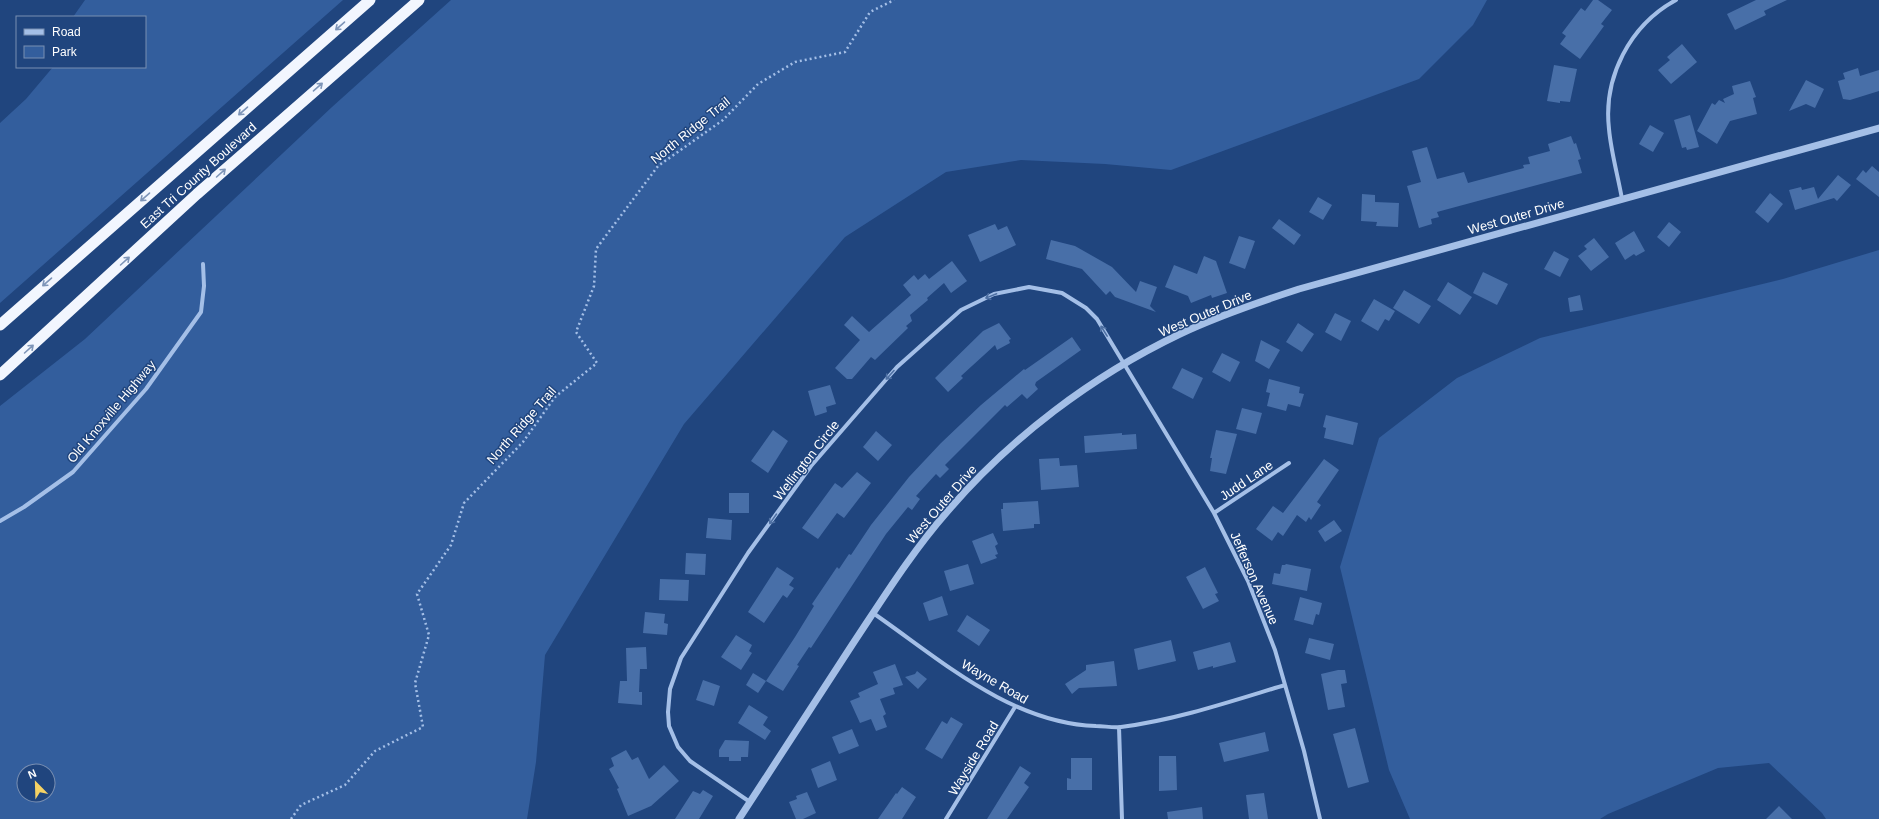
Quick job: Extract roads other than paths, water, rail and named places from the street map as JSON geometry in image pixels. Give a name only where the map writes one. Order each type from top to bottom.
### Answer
[{"type":"highway","name":"East Tri County Boulevard","points":[[0,325],[370,0]]},
{"type":"highway","name":"East Tri County Boulevard","points":[[0,375],[209,183],[415,1]]},
{"type":"street","points":[[1622,199],[1609,130],[1609,104],[1614,74],[1633,36],[1646,22],[1676,0]]},
{"type":"street","name":"West Outer Drive","points":[[739,819],[873,613],[915,552],[947,512],[1006,452],[1059,407],[1125,364],[1179,335],[1227,314],[1282,294],[1879,128]]},
{"type":"street","name":"Old Knoxville Highway","points":[[0,521],[24,507],[73,472],[146,389],[201,312],[204,286],[203,264]]},
{"type":"street","name":"Wellington Circle","points":[[750,802],[690,761],[678,747],[669,726],[668,712],[670,689],[681,658],[710,611],[748,553],[810,466],[897,367],[960,310],[994,294],[1029,287],[1062,294],[1073,299],[1097,319],[1125,364]]},
{"type":"street","name":"Jefferson Avenue","points":[[1125,364],[1214,513],[1258,604],[1275,650],[1304,751],[1320,819]]},
{"type":"street","name":"Judd Lane","points":[[1214,513],[1289,463]]},
{"type":"street","name":"Wayne Road","points":[[873,613],[979,686],[1015,707],[1042,717],[1082,725],[1119,727],[1186,713],[1285,685]]},
{"type":"street","name":"Wayside Road","points":[[946,819],[1015,707]]},
{"type":"street","points":[[1119,727],[1122,819]]}]
